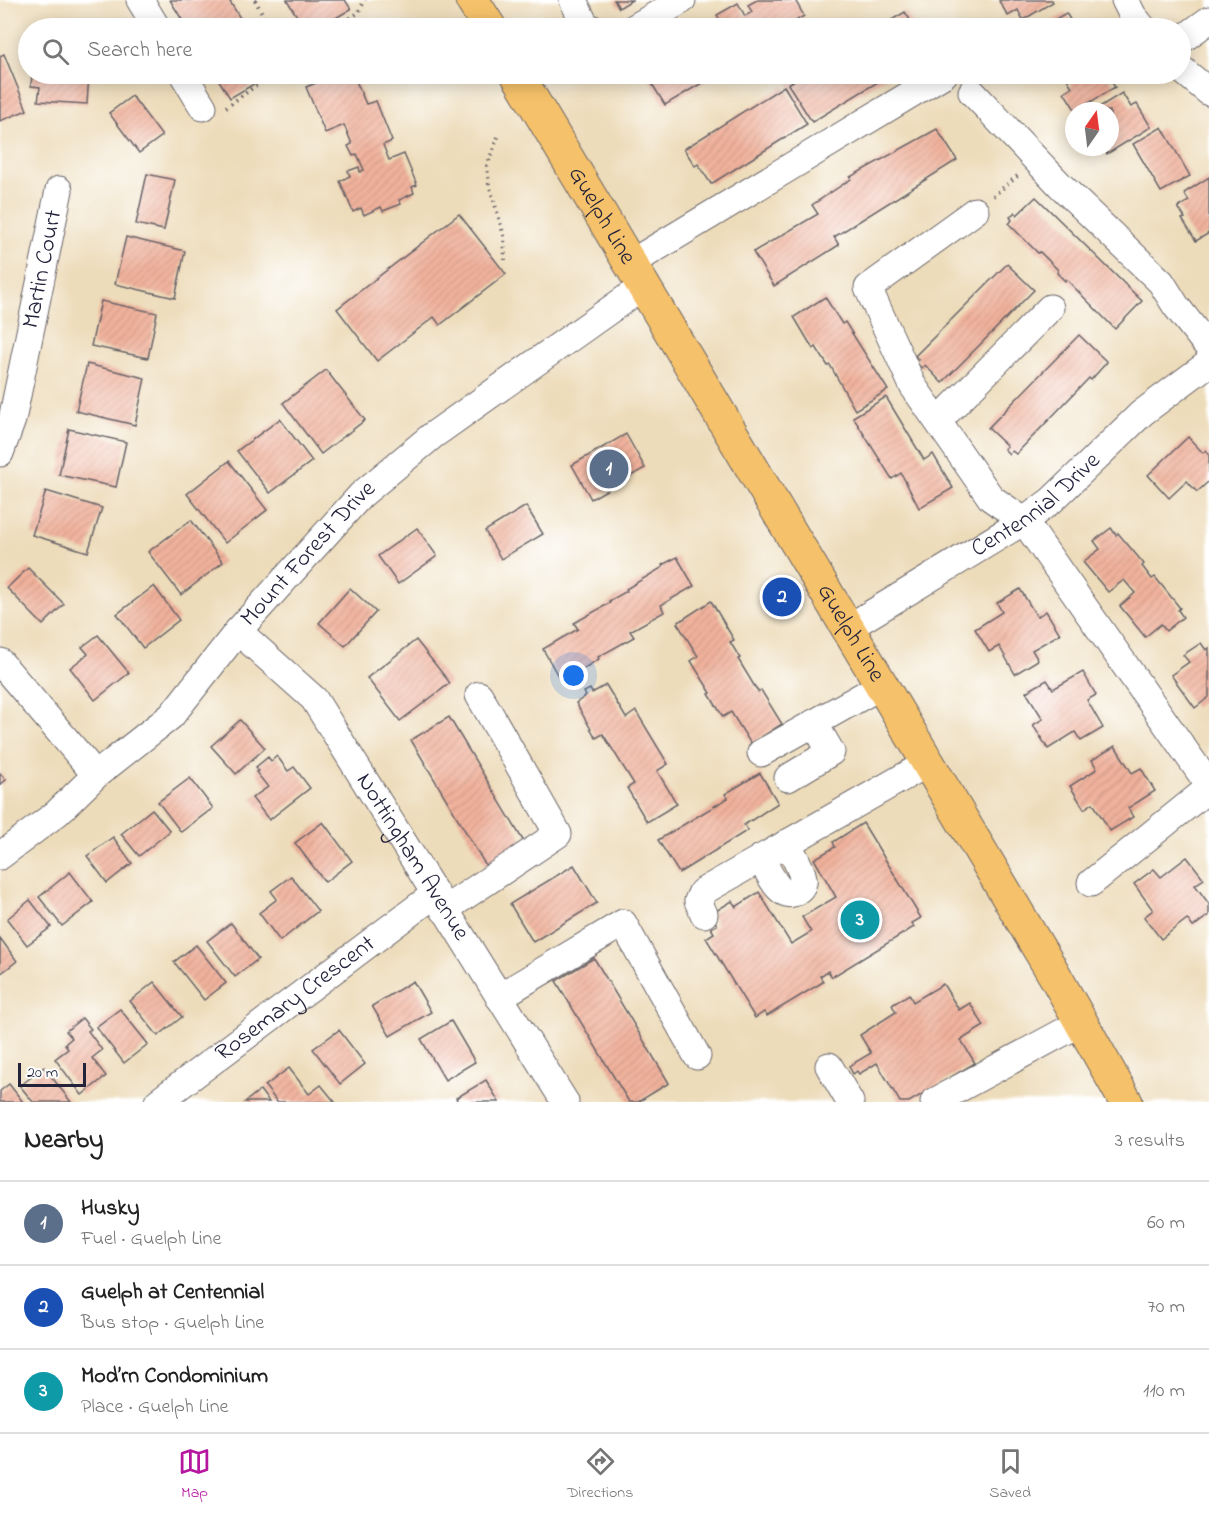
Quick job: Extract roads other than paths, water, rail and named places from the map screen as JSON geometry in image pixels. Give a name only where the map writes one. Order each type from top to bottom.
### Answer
[{"type":"main road","points":[[472,0],[483,18]]},
{"type":"main road","name":"Guelph Line","points":[[523,84],[1082,1022],[1126,1102]]},
{"type":"street","points":[[140,0],[151,18]]},
{"type":"street","points":[[573,0],[582,18]]},
{"type":"street","points":[[651,18],[682,0]]},
{"type":"street","points":[[1125,0],[1135,18]]},
{"type":"street","points":[[1191,33],[1209,20]]},
{"type":"street","points":[[1191,77],[1209,92]]},
{"type":"street","points":[[189,84],[203,107]]},
{"type":"street","name":"Mount Forest Drive","points":[[0,856],[57,813],[96,775],[171,716],[238,632],[361,495],[432,436],[638,274],[929,84]]},
{"type":"street","points":[[972,92],[1036,160],[1161,282],[1176,306],[1209,348]]},
{"type":"street","name":"Martin Court","points":[[0,453],[12,420],[59,190]]},
{"type":"street","points":[[975,211],[868,288],[914,386],[991,498],[1024,521],[1209,786],[1091,883]]},
{"type":"street","points":[[938,421],[1050,308]]},
{"type":"street","name":"Centennial Drive","points":[[848,628],[1024,521],[1052,500],[1143,413],[1209,363]]},
{"type":"street","name":"Nottingham Avenue","points":[[238,632],[314,699],[565,1102]]},
{"type":"street","points":[[0,662],[96,775]]},
{"type":"street","points":[[761,753],[882,685]]},
{"type":"street","name":"Rosemary Crescent","points":[[158,1102],[440,902],[558,834],[479,695]]},
{"type":"street","points":[[788,778],[831,752],[814,723]]},
{"type":"street","points":[[704,914],[698,901],[702,892],[928,763]]},
{"type":"street","points":[[761,858],[779,889],[788,894],[795,892],[802,885],[803,878],[787,843]]},
{"type":"street","points":[[499,997],[623,923],[697,1056]]},
{"type":"street","points":[[934,1102],[1082,1022]]},
{"type":"street","points":[[829,1066],[850,1102]]},
{"type":"place","name":"Husky","points":[[609,469]]},
{"type":"place","name":"Guelph at Centennial","points":[[782,597]]},
{"type":"place","name":"Mod’rn Condominium","points":[[860,920]]}]
